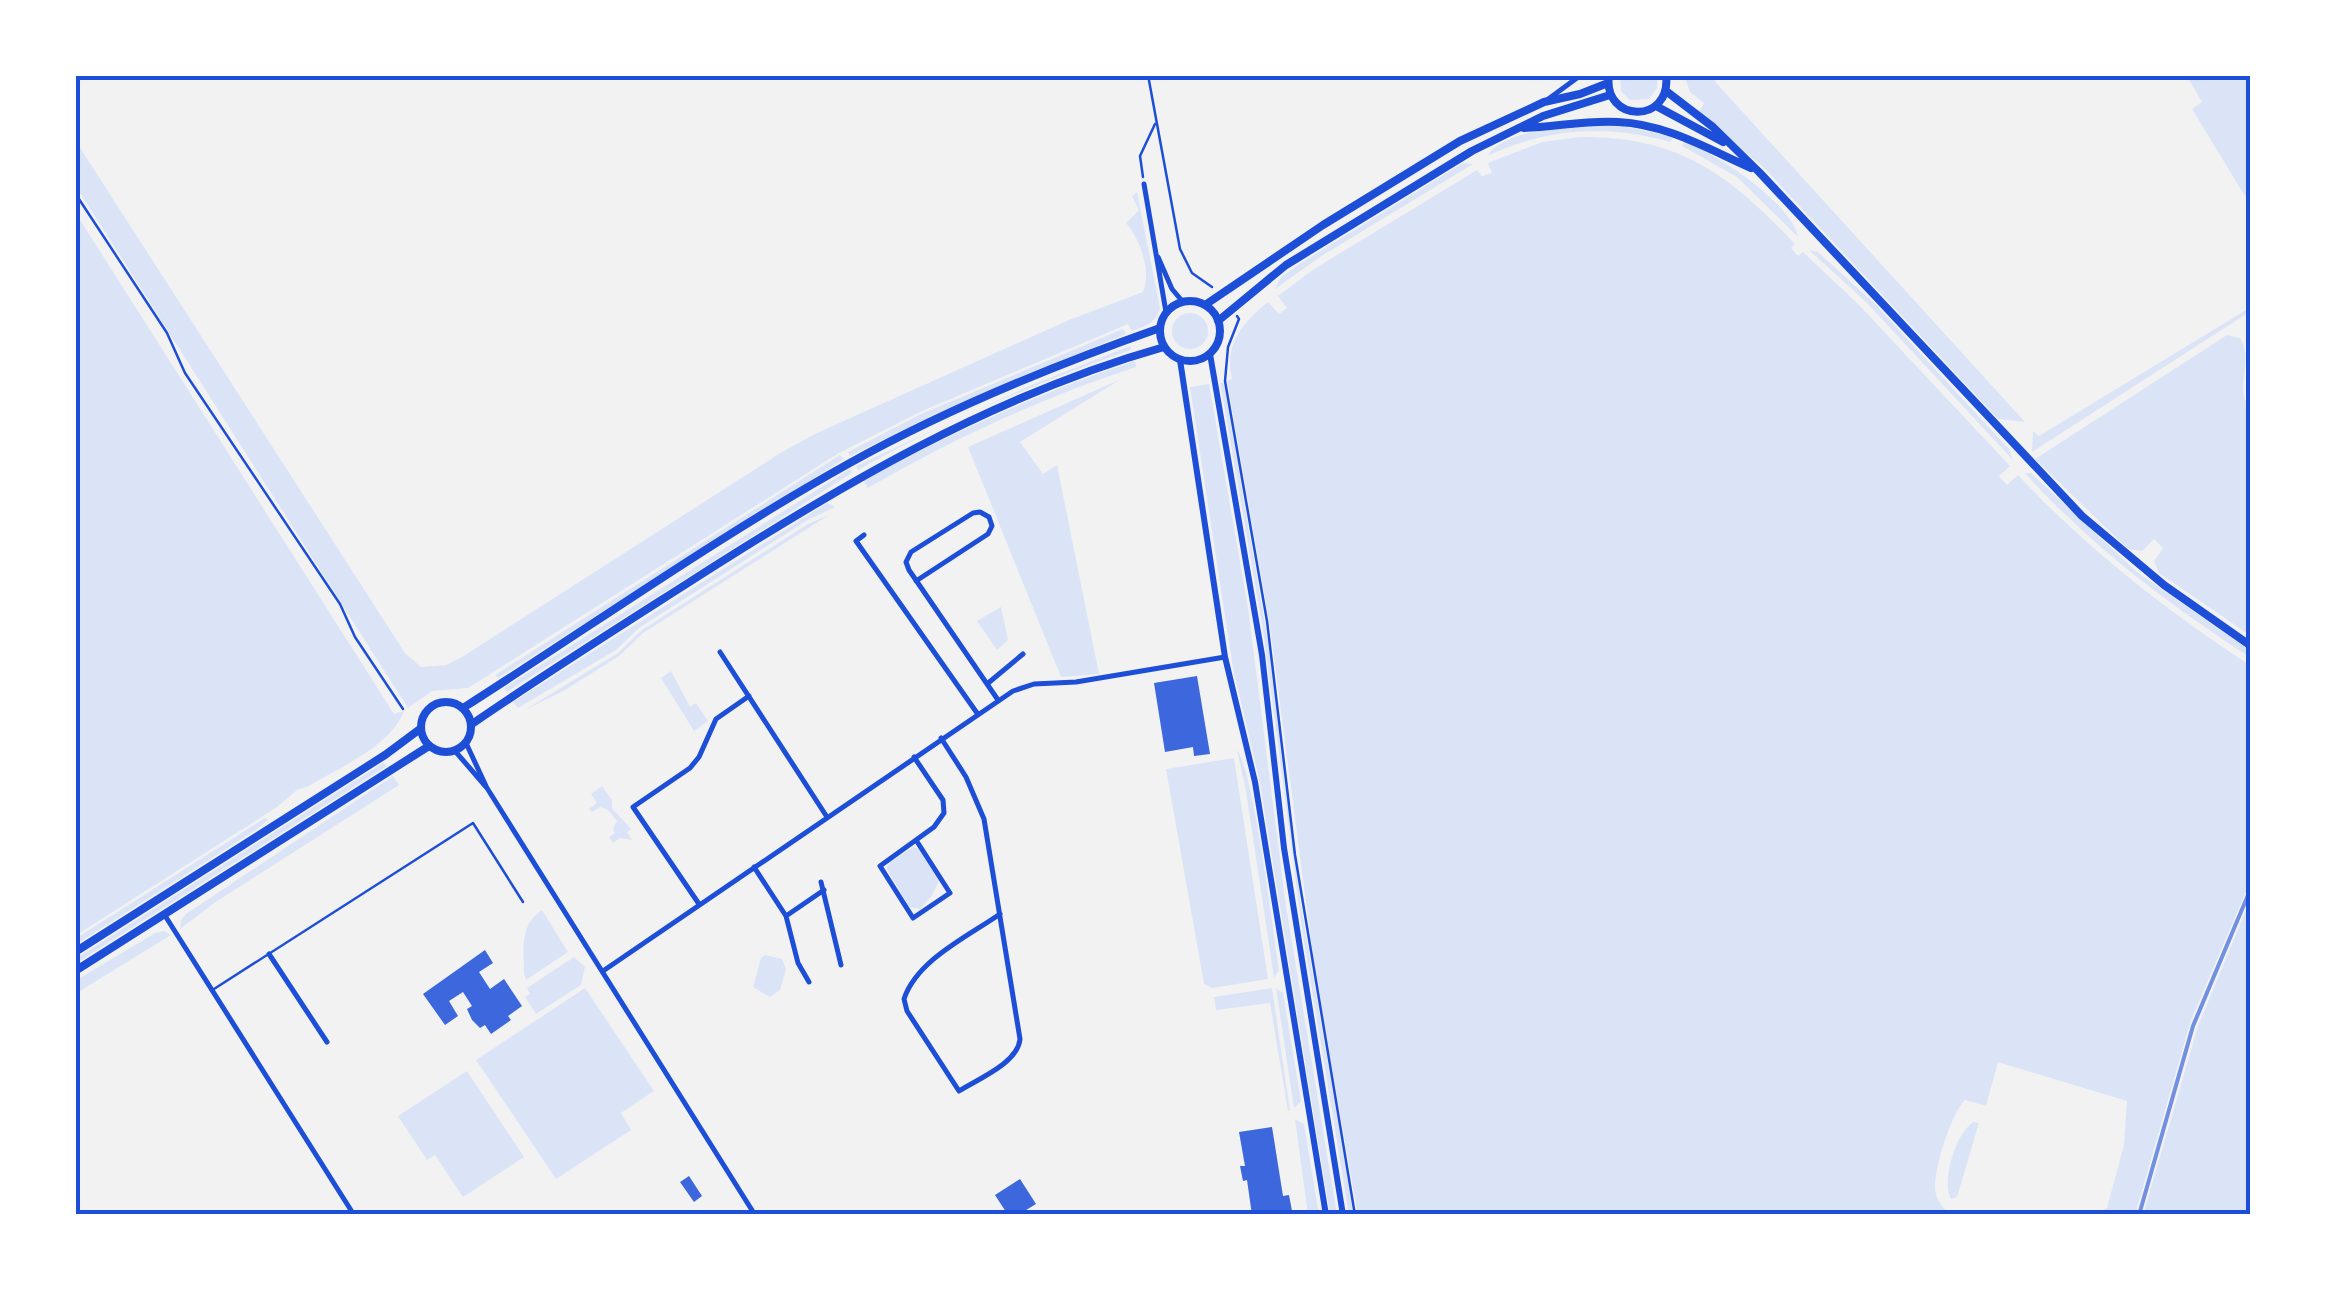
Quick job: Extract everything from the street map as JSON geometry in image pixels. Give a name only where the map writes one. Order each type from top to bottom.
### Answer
[{"type":"main road","points":[[1205,306],[1294,244],[1460,141],[1544,102],[1580,94],[1608,79],[1610,95],[1622,108],[1631,112],[1648,110],[1656,106],[1666,91],[1666,75]]},
{"type":"main road","points":[[1666,91],[1713,127],[1759,172],[2082,516],[2164,585],[2251,646]]},
{"type":"main road","points":[[1218,321],[1260,284],[1306,252],[1472,151],[1543,116],[1610,95]]},
{"type":"main road","points":[[1656,106],[1732,146]]},
{"type":"main road","points":[[1523,128],[1622,122],[1677,135],[1759,172]]},
{"type":"main road","points":[[1182,302],[1205,306],[1218,321],[1219,339],[1210,354],[1191,361],[1180,360],[1164,347],[1160,328],[1166,312],[1182,302]]},
{"type":"main road","points":[[463,708],[850,463],[919,428],[1160,328]]},
{"type":"main road","points":[[420,728],[429,746],[437,751],[455,751],[466,743],[472,724],[878,465],[1052,386],[1164,347]]},
{"type":"main road","points":[[75,952],[385,755],[420,728],[426,710],[435,704],[455,702],[472,724]]},
{"type":"main road","points":[[75,971],[429,746]]},
{"type":"street","points":[[1544,102],[1581,75]]},
{"type":"street","points":[[1144,184],[1166,312]]},
{"type":"street","points":[[1153,246],[1182,302]]},
{"type":"street","points":[[1210,354],[1262,655],[1284,848],[1343,1215]]},
{"type":"street","points":[[1180,360],[1224,657],[1255,782],[1326,1215]]},
{"type":"street","points":[[916,581],[986,536],[992,529],[989,517],[973,513],[911,552],[906,562],[916,581],[998,700]]},
{"type":"street","points":[[864,535],[856,542],[977,713]]},
{"type":"street","points":[[720,652],[828,816]]},
{"type":"street","points":[[987,684],[1024,654]]},
{"type":"street","points":[[603,971],[998,700],[1034,684],[1076,682],[1224,657]]},
{"type":"street","points":[[699,905],[633,807],[690,768],[716,719],[749,696]]},
{"type":"street","points":[[941,738],[980,806],[1000,914],[1020,1046],[1013,1056],[960,1091],[904,999],[923,969],[1000,914]]},
{"type":"street","points":[[466,743],[487,788],[755,1215]]},
{"type":"street","points":[[455,751],[487,788]]},
{"type":"street","points":[[914,757],[945,806],[941,820],[880,866],[913,918],[950,893],[916,840]]},
{"type":"street","points":[[754,867],[786,916],[798,963],[808,982]]},
{"type":"street","points":[[821,882],[842,966]]},
{"type":"street","points":[[786,916],[824,890]]},
{"type":"street","points":[[164,914],[354,1215]]},
{"type":"street","points":[[269,954],[327,1042]]},
{"type":"lane","points":[[212,990],[473,823],[523,902]]},
{"type":"path","points":[[1148,75],[1180,249],[1192,273],[1214,288]]},
{"type":"path","points":[[1144,184],[1140,156],[1156,122]]},
{"type":"path","points":[[75,193],[167,333],[185,373],[340,604],[355,638],[403,709]]},
{"type":"path","points":[[1239,319],[1228,348],[1225,381],[1267,621],[1292,834],[1356,1215]]},
{"type":"shaded area","points":[[1620,75],[1657,75],[1657,88],[1649,99],[1630,100],[1621,91]]},
{"type":"shaded area","points":[[1684,75],[1709,75],[2025,422],[1998,419],[1765,169],[1699,112],[1704,103],[1690,92]]},
{"type":"shaded area","points":[[2251,75],[2251,206],[2192,109],[2202,102],[2188,78]]},
{"type":"shaded area","points":[[1596,124],[1674,137],[1670,142],[1623,133],[1577,132],[1532,139],[1487,156],[1496,147],[1522,135]]},
{"type":"shaded area","points":[[1579,137],[1646,143],[1700,164],[1724,179],[1771,219],[1795,244],[1791,248],[1798,256],[1803,252],[1860,306],[2010,466],[1999,476],[2007,485],[2018,475],[2129,578],[2251,666],[2251,880],[2191,1020],[2135,1215],[2092,1215],[2107,1208],[2124,1145],[2127,1101],[1998,1062],[1986,1106],[1965,1100],[1945,1141],[1935,1191],[1951,1215],[1358,1215],[1316,979],[1270,627],[1227,381],[1232,379],[1233,345],[1250,318],[1268,302],[1279,314],[1287,308],[1278,296],[1314,269],[1477,170],[1482,176],[1492,173],[1488,163],[1542,142]]},
{"type":"shaded area","points":[[75,140],[405,653],[421,667],[446,665],[462,657],[817,433],[1069,320],[1143,292],[1143,256],[1126,223],[1139,210],[1132,196],[1137,192],[1160,308],[1146,325],[1132,331],[1128,324],[922,411],[839,453],[468,688],[432,691],[408,708],[75,185]]},
{"type":"shaded area","points":[[1685,141],[1733,168],[1768,195],[1792,223],[1798,237],[1737,177],[1682,146]]},
{"type":"shaded area","points":[[1463,163],[1473,164],[1320,257],[1275,289],[1281,277],[1301,263]]},
{"type":"shaded area","points":[[75,212],[394,714],[404,711],[388,735],[363,754],[297,790],[277,807],[75,936]]},
{"type":"shaded area","points":[[1809,250],[1818,252],[1874,303],[2009,449],[2013,460],[1866,302]]},
{"type":"shaded area","points":[[2251,307],[2251,311],[2032,452],[2033,431],[2039,436]]},
{"type":"shaded area","points":[[1190,313],[1203,318],[1208,331],[1203,344],[1190,349],[1177,344],[1172,331],[1177,318]]},
{"type":"shaded area","points":[[1123,329],[1126,334],[935,414],[850,456],[848,452],[919,415]]},
{"type":"shaded area","points":[[2227,335],[2240,338],[2243,345],[2243,389],[2251,412],[2251,636],[2159,573],[2154,561],[2163,548],[2154,539],[2142,551],[2128,549],[2035,459]]},
{"type":"shaded area","points":[[1130,346],[1131,350],[957,420],[858,470],[856,466],[1027,387]]},
{"type":"shaded area","points":[[1135,361],[1136,367],[999,420],[868,488],[863,480],[996,415]]},
{"type":"shaded area","points":[[1121,379],[1020,442],[1043,474],[1057,465],[1099,674],[1061,677],[968,447]]},
{"type":"shaded area","points":[[1220,382],[1224,383],[1270,653],[1301,906],[1354,1215],[1349,1215],[1302,929],[1263,630]]},
{"type":"shaded area","points":[[1209,384],[1248,608],[1286,906],[1337,1215],[1330,1215],[1260,783],[1233,668],[1190,387]]},
{"type":"shaded area","points":[[840,455],[844,459],[498,678],[495,675]]},
{"type":"shaded area","points":[[850,469],[852,473],[507,692],[504,688]]},
{"type":"shaded area","points":[[2025,473],[2031,473],[2137,572],[2251,651],[2251,658],[2132,573],[2076,525]]},
{"type":"shaded area","points":[[827,503],[835,507],[806,521],[639,628],[616,650],[518,708],[513,702]]},
{"type":"shaded area","points":[[829,515],[643,633],[619,656],[523,711],[618,653],[642,630],[808,524]]},
{"type":"shaded area","points":[[1001,607],[1008,640],[997,650],[977,621]]},
{"type":"shaded area","points":[[671,671],[690,707],[696,703],[708,721],[694,731],[661,678]]},
{"type":"shaded area","points":[[1237,750],[1250,789],[1262,854],[1279,970],[1274,978],[1246,791]]},
{"type":"shaded area","points":[[1234,758],[1268,979],[1212,988],[1204,984],[1166,769]]},
{"type":"shaded area","points":[[383,763],[387,766],[75,964],[75,959]]},
{"type":"shaded area","points":[[393,776],[399,785],[217,901],[180,929],[186,914]]},
{"type":"shaded area","points":[[602,786],[612,800],[612,808],[631,829],[627,832],[632,840],[620,838],[613,843],[609,837],[615,833],[617,821],[608,810],[589,809],[597,803],[591,794]]},
{"type":"shaded area","points":[[265,818],[268,820],[256,830],[75,945],[75,939]]},
{"type":"shaded area","points":[[913,847],[919,849],[939,881],[920,909],[909,907],[887,869],[889,863]]},
{"type":"shaded area","points":[[2251,898],[2251,1215],[2143,1215],[2198,1026]]},
{"type":"shaded area","points":[[542,910],[568,952],[526,980],[524,939],[529,923]]},
{"type":"shaded area","points":[[164,931],[171,935],[75,994],[75,981]]},
{"type":"shaded area","points":[[765,955],[782,959],[786,969],[780,990],[770,997],[753,987]]},
{"type":"shaded area","points":[[574,957],[585,967],[581,985],[536,1014],[525,997],[530,994],[527,988]]},
{"type":"shaded area","points":[[585,988],[654,1091],[621,1113],[631,1130],[556,1179],[476,1060]]},
{"type":"shaded area","points":[[1272,988],[1288,1111],[1270,1003],[1216,1010],[1214,997]]},
{"type":"shaded area","points":[[1276,988],[1283,993],[1301,1101],[1294,1108]]},
{"type":"shaded area","points":[[467,1071],[524,1157],[463,1197],[435,1155],[427,1160],[398,1116]]},
{"type":"shaded area","points":[[1295,1119],[1304,1124],[1319,1215],[1308,1215]]},
{"type":"shaded area","points":[[1974,1122],[1979,1123],[1957,1197],[1951,1199],[1948,1181],[1952,1158],[1961,1135]]},
{"type":"building","points":[[1197,676],[1210,754],[1194,756],[1193,747],[1165,752],[1154,683]]},
{"type":"building","points":[[485,950],[493,963],[479,972],[490,989],[504,979],[522,1006],[508,1016],[511,1020],[491,1034],[485,1025],[480,1028],[472,1020],[467,1009],[472,1006],[463,992],[449,1001],[458,1016],[445,1025],[423,994]]},
{"type":"building","points":[[1272,1127],[1283,1196],[1289,1195],[1292,1211],[1286,1215],[1252,1215],[1247,1180],[1243,1181],[1240,1166],[1245,1166],[1239,1132]]},
{"type":"building","points":[[689,1176],[702,1196],[694,1202],[680,1182]]},
{"type":"building","points":[[1020,1179],[1036,1204],[1018,1215],[1008,1215],[995,1195]]},
{"type":"railway","points":[[2139,1215],[2193,1026],[2251,888]]}]
